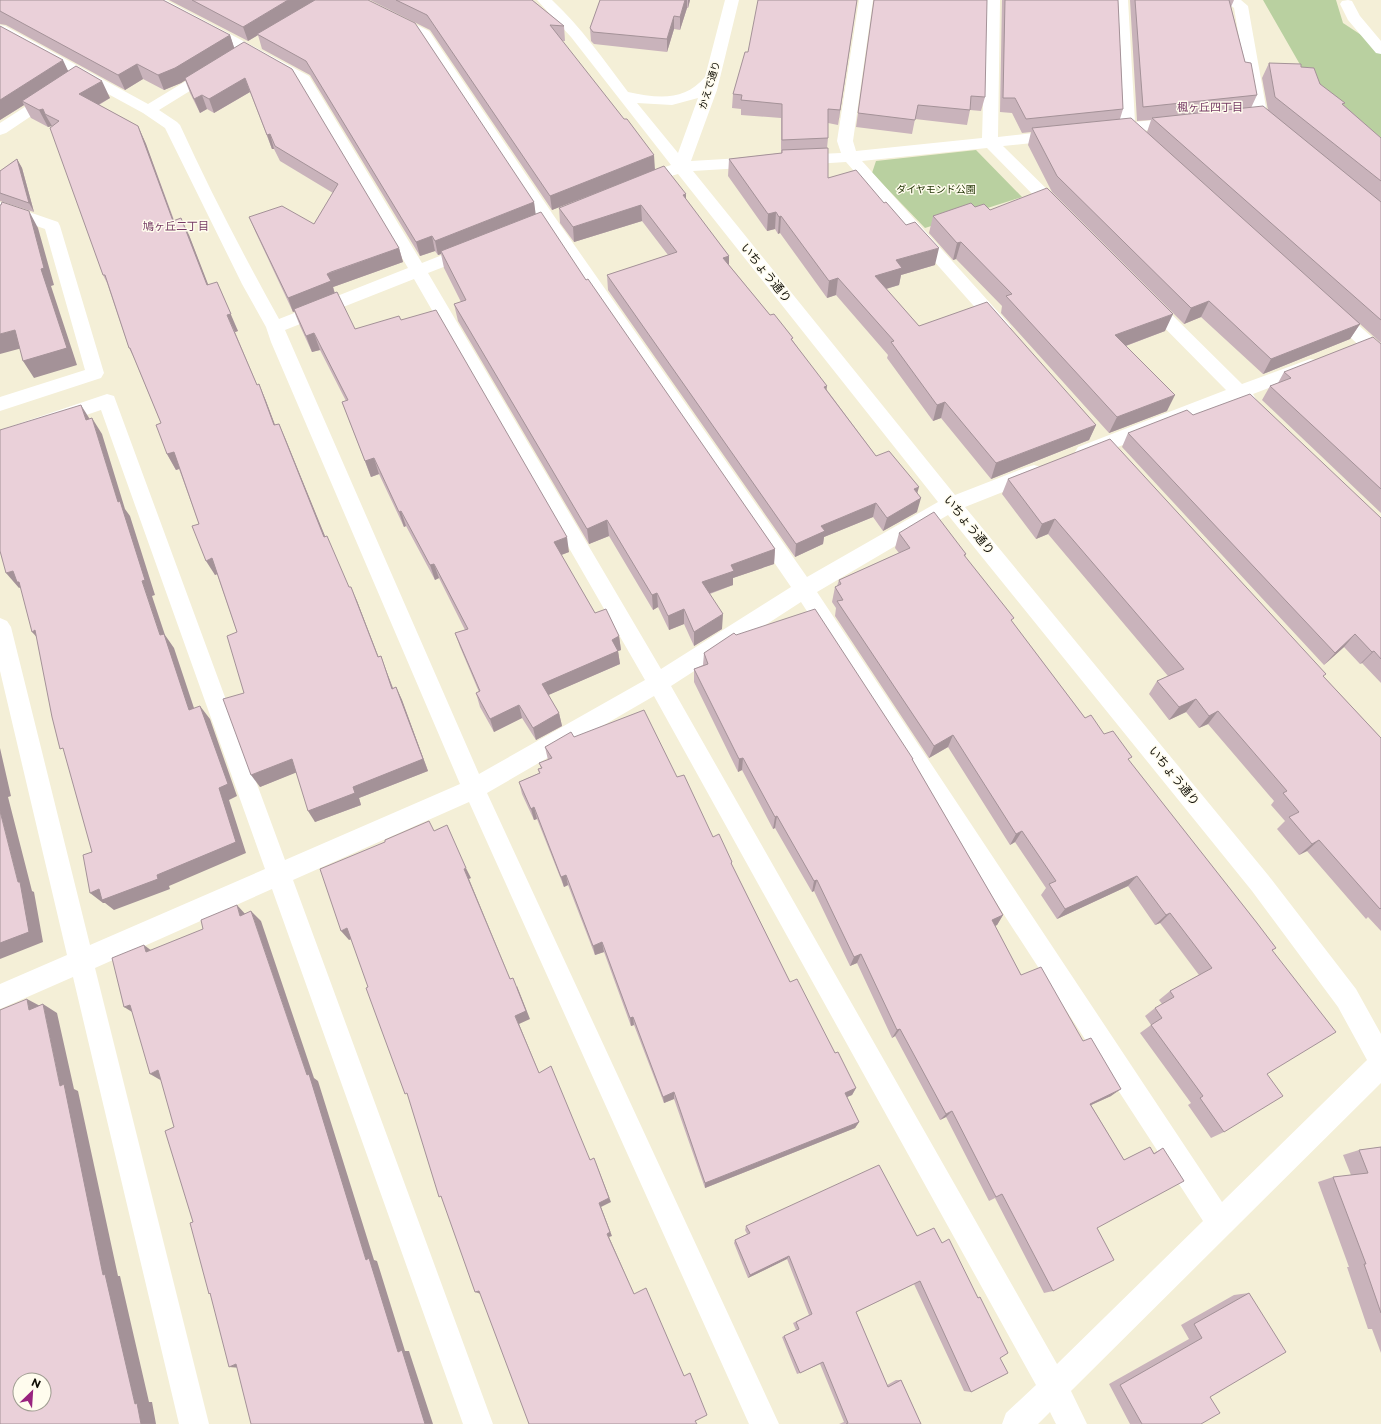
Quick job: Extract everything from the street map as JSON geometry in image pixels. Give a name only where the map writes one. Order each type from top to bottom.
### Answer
[{"type":"street","points":[[155,0],[242,53],[304,79],[418,270],[658,683],[1054,1388],[1072,1424]]},
{"type":"street","points":[[356,0],[424,34],[548,219],[804,589],[1220,1223]]},
{"type":"street","name":"いちょう通り","points":[[544,0],[554,8],[581,40],[623,95],[805,320],[951,504],[1260,883],[1347,998],[1381,1060]]},
{"type":"street","name":"かえで通り","points":[[681,167],[713,75],[732,0]]},
{"type":"street","points":[[866,0],[845,141],[850,157],[1012,338]]},
{"type":"street","points":[[993,0],[990,142],[1073,226]]},
{"type":"street","points":[[1120,0],[1128,128],[1151,148]]},
{"type":"street","points":[[1230,0],[1240,6],[1252,115],[1290,139]]},
{"type":"street","points":[[1347,4],[1353,17],[1381,50]]},
{"type":"street","points":[[0,29],[148,110],[172,125],[251,284],[275,327],[280,342],[474,789],[764,1424]]},
{"type":"street","points":[[148,110],[242,53]]},
{"type":"street","points":[[0,130],[84,75]]},
{"type":"street","points":[[623,95],[650,101],[670,101],[691,97],[707,86],[713,75]]},
{"type":"street","points":[[1097,131],[1190,121]]},
{"type":"street","points":[[658,176],[681,167],[850,157],[1074,133]]},
{"type":"street","points":[[0,207],[52,226],[95,373],[0,404]]},
{"type":"street","points":[[275,327],[483,245]]},
{"type":"street","points":[[1134,286],[1262,414]]},
{"type":"street","points":[[1320,300],[1381,355]]},
{"type":"street","points":[[1346,351],[1367,342]]},
{"type":"street","points":[[1069,458],[1324,359]]},
{"type":"street","points":[[0,437],[108,400],[478,1424]]},
{"type":"street","points":[[0,997],[474,789],[658,683],[804,589],[951,504],[1047,467]]},
{"type":"street","points":[[0,627],[194,1424]]},
{"type":"street","points":[[1017,1424],[1381,1065]]},
{"type":"green space","points":[[1263,0],[1336,0],[1343,23],[1381,48],[1381,152],[1306,75]]},
{"type":"green space","name":"ダイヤモンド公園","points":[[976,150],[1022,197],[925,228],[872,173],[876,161]]},
{"type":"building","points":[[0,0],[163,0],[230,35],[175,68],[158,75],[137,64],[118,75],[0,11]]},
{"type":"building","points":[[192,0],[288,0],[243,27]]},
{"type":"building","points":[[315,0],[368,0],[415,23],[534,202],[435,241],[432,236],[416,242],[306,61],[257,34]]},
{"type":"building","points":[[396,0],[532,0],[564,26],[550,25],[624,119],[627,119],[654,155],[550,196],[427,15]]},
{"type":"building","points":[[600,0],[685,0],[680,17],[674,16],[667,39],[593,32],[590,28]]},
{"type":"building","points":[[758,0],[857,0],[840,110],[828,109],[828,138],[782,140],[782,104],[741,100],[742,95],[733,94],[745,52],[748,52]]},
{"type":"building","points":[[874,0],[987,0],[985,97],[971,96],[970,110],[918,105],[915,120],[858,113]]},
{"type":"building","points":[[1005,0],[1118,0],[1123,109],[1026,119],[1015,98],[1003,98]]},
{"type":"building","points":[[1135,0],[1229,0],[1245,62],[1251,63],[1257,95],[1143,107]]},
{"type":"building","points":[[0,26],[63,60],[0,100]]},
{"type":"building","points":[[244,42],[292,69],[399,248],[331,272],[327,274],[331,281],[288,298],[249,217],[282,206],[314,224],[338,184],[275,146],[270,134],[267,135],[245,78],[209,99],[202,95],[194,99],[185,78]]},
{"type":"building","points":[[1269,63],[1301,64],[1301,67],[1314,68],[1320,84],[1345,103],[1342,104],[1381,138],[1381,181],[1275,97]]},
{"type":"building","points":[[76,66],[102,81],[79,94],[138,126],[173,221],[181,218],[207,285],[217,282],[231,314],[227,315],[257,385],[259,384],[274,425],[279,424],[324,537],[327,536],[349,587],[351,587],[378,657],[381,656],[392,689],[396,687],[423,759],[353,787],[355,793],[308,811],[292,759],[251,775],[223,699],[244,693],[227,636],[237,632],[212,558],[206,561],[192,526],[199,524],[174,452],[167,454],[156,425],[161,423],[129,348],[105,275],[103,275],[50,128],[59,121],[45,114],[43,109],[39,110],[22,101]]},
{"type":"building","points":[[1263,106],[1381,202],[1381,320],[1152,118]]},
{"type":"building","points":[[1131,118],[1360,324],[1271,359],[1209,301],[1191,308],[1057,176],[1032,128]]},
{"type":"building","points":[[828,148],[828,178],[856,170],[884,203],[886,202],[906,225],[915,222],[939,248],[896,260],[902,268],[875,276],[919,326],[987,302],[1096,425],[996,463],[945,402],[937,405],[891,342],[894,341],[838,278],[829,281],[781,216],[779,217],[776,212],[768,214],[729,159],[782,153],[782,150]]},
{"type":"building","points":[[17,159],[29,203],[0,193],[0,171]]},
{"type":"building","points":[[664,166],[686,194],[683,195],[729,256],[723,258],[770,315],[774,314],[793,338],[791,339],[827,386],[824,387],[876,456],[889,451],[919,487],[914,489],[921,498],[887,518],[876,503],[821,526],[825,531],[796,544],[607,275],[677,252],[641,205],[573,227],[559,208]]},
{"type":"building","points":[[1047,188],[1173,314],[1115,335],[1175,395],[1117,417],[1006,296],[1012,294],[961,242],[957,243],[933,216],[971,203],[975,207],[984,204],[990,210]]},
{"type":"building","points":[[2,202],[29,211],[44,268],[41,269],[67,348],[23,361],[15,330],[0,334],[0,205]]},
{"type":"building","points":[[541,212],[586,280],[588,279],[775,549],[731,565],[734,571],[702,582],[723,614],[694,632],[684,609],[668,616],[657,593],[652,595],[607,520],[587,529],[454,304],[466,300],[441,251]]},
{"type":"building","points":[[337,292],[355,329],[399,316],[401,320],[436,310],[567,537],[554,542],[595,613],[606,609],[619,636],[612,640],[618,651],[542,684],[559,713],[533,728],[519,705],[490,719],[476,693],[480,691],[455,633],[468,629],[434,564],[430,565],[401,511],[399,512],[374,458],[365,461],[342,402],[348,400],[314,333],[306,336],[294,309]]},
{"type":"building","points":[[1373,337],[1381,344],[1381,489],[1270,386],[1291,378],[1284,372]]},
{"type":"building","points":[[1250,394],[1381,518],[1381,659],[1355,634],[1335,653],[1128,433],[1187,410],[1193,415]]},
{"type":"building","points":[[81,405],[86,420],[92,418],[118,502],[120,501],[145,580],[142,581],[160,635],[164,634],[189,710],[200,706],[228,784],[219,788],[236,842],[157,875],[158,879],[102,900],[99,889],[90,893],[83,855],[92,852],[63,748],[60,749],[52,717],[35,630],[32,632],[19,582],[17,582],[13,571],[6,573],[0,551],[0,430]]},
{"type":"building","points":[[1110,439],[1326,674],[1323,676],[1381,738],[1380,909],[1319,840],[1312,844],[1289,817],[1299,812],[1283,793],[1287,791],[1218,711],[1209,716],[1196,699],[1179,707],[1157,681],[1184,669],[1055,519],[1042,524],[1008,479]]},
{"type":"building","points":[[934,512],[966,554],[964,555],[1014,618],[1011,620],[1085,718],[1091,715],[1104,734],[1113,731],[1132,757],[1128,759],[1257,923],[1276,948],[1272,950],[1336,1032],[1267,1074],[1283,1096],[1224,1132],[1200,1098],[1203,1096],[1151,1025],[1162,1018],[1155,1008],[1174,997],[1170,991],[1212,968],[1170,913],[1166,915],[1137,876],[1065,909],[1049,884],[1056,881],[1022,831],[1016,834],[953,735],[934,746],[837,601],[843,600],[835,587],[841,584],[839,580],[910,548],[899,533]]},
{"type":"building","points":[[815,609],[913,759],[1003,915],[992,920],[1021,975],[1041,967],[1083,1041],[1091,1038],[1121,1089],[1090,1104],[1124,1160],[1150,1147],[1154,1154],[1163,1148],[1184,1181],[1097,1228],[1114,1260],[1053,1291],[1002,1194],[996,1197],[952,1111],[946,1114],[900,1029],[897,1030],[861,954],[854,957],[817,880],[814,881],[777,816],[775,817],[743,758],[739,759],[694,669],[708,664],[704,653],[734,633],[736,635]]},
{"type":"building","points":[[644,710],[677,777],[684,775],[713,837],[719,834],[732,862],[731,863],[790,982],[797,979],[835,1053],[838,1052],[856,1088],[845,1093],[859,1122],[705,1183],[674,1092],[663,1097],[633,1017],[630,1018],[602,942],[593,946],[566,875],[561,877],[534,807],[531,809],[519,782],[540,773],[538,769],[542,768],[539,763],[552,758],[545,747],[571,732],[574,737]]},
{"type":"building","points":[[0,811],[18,882],[20,882],[29,932],[0,943]]},
{"type":"building","points":[[429,821],[434,831],[447,825],[466,868],[464,869],[510,979],[513,978],[526,1011],[515,1016],[539,1073],[551,1066],[590,1160],[594,1158],[609,1198],[599,1203],[610,1232],[607,1234],[634,1294],[646,1288],[684,1376],[690,1373],[707,1415],[695,1421],[697,1424],[529,1424],[479,1291],[475,1292],[441,1196],[439,1197],[407,1093],[405,1094],[366,988],[368,987],[347,928],[341,931],[320,869],[385,842],[385,840]]},
{"type":"building","points":[[237,905],[240,916],[251,911],[307,1075],[309,1074],[366,1260],[369,1258],[398,1352],[402,1350],[425,1424],[251,1424],[236,1364],[229,1367],[190,1223],[193,1222],[165,1131],[174,1127],[158,1070],[150,1074],[130,1005],[124,1007],[112,958],[144,945],[146,952],[203,929],[201,920]]},
{"type":"building","points":[[27,999],[29,1010],[43,1004],[60,1086],[64,1084],[103,1275],[105,1274],[141,1424],[0,1424],[0,1010]]},
{"type":"building","points":[[1381,1147],[1381,1313],[1364,1264],[1366,1264],[1333,1177],[1368,1173],[1359,1150]]},
{"type":"building","points":[[879,1165],[917,1236],[934,1228],[942,1243],[949,1239],[978,1298],[980,1297],[1008,1353],[1000,1358],[1008,1373],[971,1392],[920,1281],[856,1312],[888,1387],[901,1380],[921,1424],[846,1424],[848,1423],[823,1362],[800,1373],[784,1336],[799,1329],[796,1322],[812,1314],[789,1256],[750,1275],[735,1240],[750,1233],[746,1226]]},
{"type":"building","points":[[1249,1293],[1286,1352],[1210,1397],[1220,1413],[1201,1424],[1142,1424],[1120,1385],[1202,1338],[1194,1324]]},
{"type":"district","name":"楓ヶ丘四丁目","points":[[1210,107]]},
{"type":"district","name":"鳩ヶ丘二丁目","points":[[176,226]]}]
